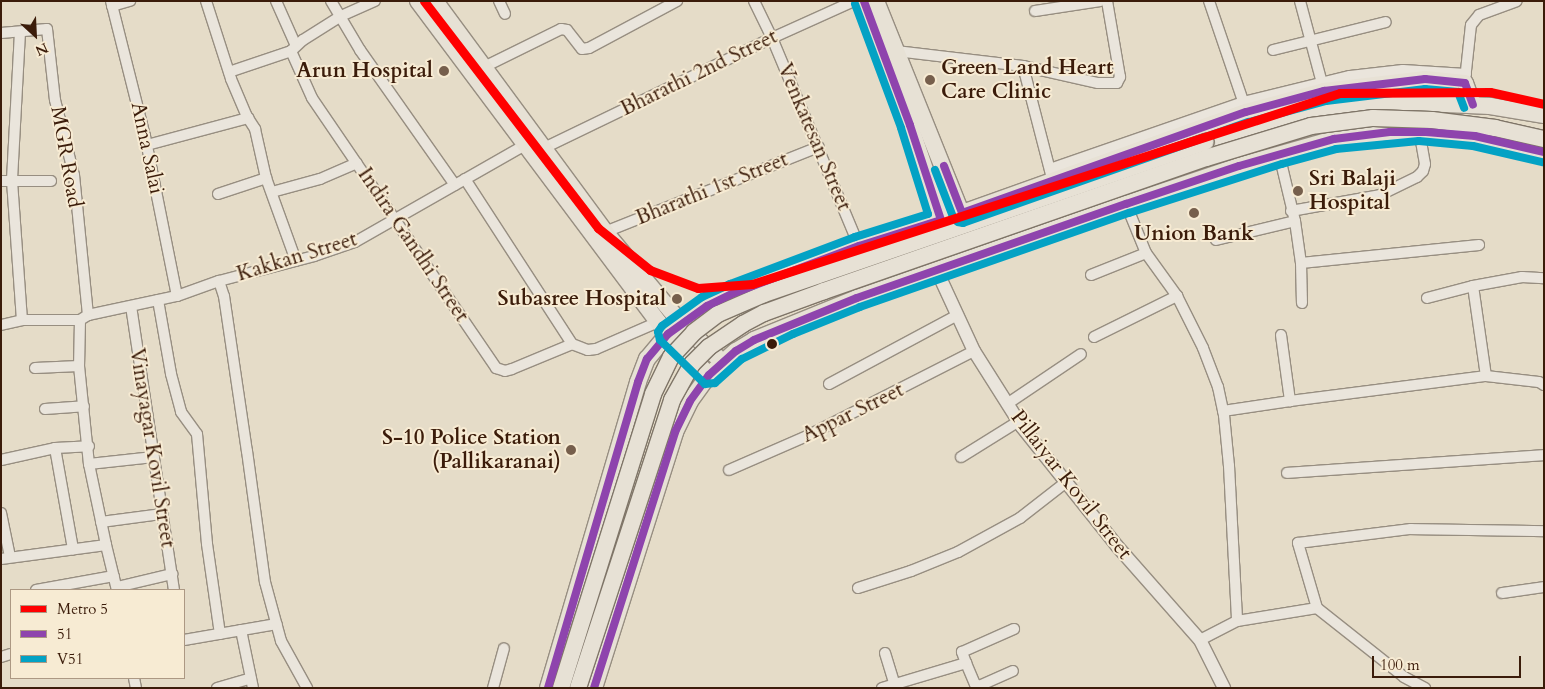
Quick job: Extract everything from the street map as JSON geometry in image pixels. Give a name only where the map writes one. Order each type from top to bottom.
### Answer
[{"type":"main road","points":[[418,1],[663,328],[709,375]]},
{"type":"main road","points":[[435,1],[605,232],[682,324],[723,363]]},
{"type":"main road","points":[[864,1],[910,125],[941,220],[961,263]]},
{"type":"main road","points":[[876,1],[979,256]]},
{"type":"main road","points":[[962,213],[1049,178],[1245,107],[1323,87],[1425,79],[1465,79],[1473,105]]},
{"type":"main road","points":[[561,688],[653,394],[671,357],[694,332],[718,314],[764,294],[1206,142],[1275,119],[1316,109],[1401,102],[1473,105],[1544,115]]},
{"type":"main road","points":[[578,688],[672,400],[692,364],[709,347],[743,324],[824,291],[1206,158],[1311,126],[1374,118],[1432,120],[1495,128],[1544,139]]},
{"type":"main road","points":[[594,688],[674,432],[690,401],[709,375],[754,340],[808,318],[1126,204],[1279,154],[1334,139],[1390,132],[1419,131],[1475,136],[1544,152]]},
{"type":"main road","points":[[1049,178],[1062,227]]},
{"type":"main road","points":[[663,328],[682,324],[707,306],[792,271],[859,246],[941,220]]},
{"type":"main road","points":[[792,271],[808,318]]},
{"type":"main road","points":[[548,688],[638,382],[663,328]]},
{"type":"street","points":[[112,4],[130,1]]},
{"type":"street","points":[[206,1],[229,72],[248,118],[255,129],[266,178],[296,261]]},
{"type":"street","name":"Indira Gandhi Street","points":[[276,1],[312,98],[378,192],[394,221],[496,368],[505,371],[512,369],[572,344]]},
{"type":"street","points":[[331,1],[360,50],[455,185]]},
{"type":"street","points":[[229,72],[294,48],[341,16],[375,1]]},
{"type":"street","points":[[499,1],[505,14]]},
{"type":"street","points":[[484,68],[561,29],[567,30],[582,49],[589,48],[677,1]]},
{"type":"street","name":"Venkatesan Street","points":[[754,1],[772,38],[859,246]]},
{"type":"street","name":"Bharathi 2nd Street","points":[[544,148],[772,38],[854,1]]},
{"type":"street","points":[[1035,11],[1100,1]]},
{"type":"street","points":[[896,51],[1023,66],[1098,83],[1117,83],[1120,77],[1107,1]]},
{"type":"street","points":[[1209,1],[1245,107]]},
{"type":"street","points":[[1300,1],[1323,87]]},
{"type":"street","points":[[1465,79],[1471,24],[1479,14],[1517,1]]},
{"type":"street","name":"Anna Salai","points":[[112,4],[147,145],[177,296]]},
{"type":"street","points":[[1272,50],[1386,22]]},
{"type":"street","name":"MGR Road","points":[[20,32],[47,29],[55,100],[74,176],[84,318],[79,366],[89,446],[89,464],[100,522],[117,588]]},
{"type":"street","points":[[1,33],[20,32],[12,181],[22,320]]},
{"type":"street","points":[[1023,66],[1049,178]]},
{"type":"street","points":[[147,145],[248,118]]},
{"type":"street","points":[[1216,240],[1293,216],[1380,195],[1418,176],[1423,171],[1425,164],[1419,131]]},
{"type":"street","name":"Kakkan Street","points":[[1,325],[22,320],[84,318],[177,296],[219,281],[296,261],[354,242],[394,221],[526,144]]},
{"type":"street","name":"Bharathi 1st Street","points":[[605,232],[818,147]]},
{"type":"street","points":[[1279,154],[1293,216],[1300,263],[1302,302]]},
{"type":"street","points":[[272,192],[320,179],[357,163]]},
{"type":"street","points":[[218,194],[266,178]]},
{"type":"street","points":[[465,179],[572,344],[588,350],[596,349],[663,328]]},
{"type":"street","points":[[1,181],[51,181]]},
{"type":"street","points":[[1126,204],[1146,253],[1177,296],[1203,348],[1218,387],[1223,411],[1229,466],[1237,621]]},
{"type":"street","points":[[1300,263],[1479,245]]},
{"type":"street","points":[[1091,275],[1146,253]]},
{"type":"street","name":"Pillaiyar Kovil Street","points":[[937,271],[956,316],[974,351],[1007,404],[1065,482],[1117,546],[1200,640],[1221,687]]},
{"type":"street","points":[[1427,298],[1474,286],[1522,277],[1544,278]]},
{"type":"street","points":[[219,281],[224,296],[265,582],[282,640],[307,688]]},
{"type":"street","points":[[1474,286],[1486,376]]},
{"type":"street","points":[[1094,337],[1177,296]]},
{"type":"street","points":[[158,300],[171,374],[180,412],[197,434],[207,544],[220,634]]},
{"type":"street","name":"Vinayagar Kovil Street","points":[[131,306],[174,589]]},
{"type":"street","points":[[829,384],[956,316]]},
{"type":"street","points":[[1281,334],[1290,400]]},
{"type":"street","name":"Appar Street","points":[[730,470],[807,436],[974,351]]},
{"type":"street","points":[[1007,404],[1081,354]]},
{"type":"street","points":[[36,368],[79,366]]},
{"type":"street","points":[[1223,411],[1290,400],[1486,376],[1539,382],[1544,385]]},
{"type":"street","points":[[45,409],[84,406]]},
{"type":"street","points":[[962,457],[1019,421]]},
{"type":"street","points":[[1,460],[55,448],[89,446]]},
{"type":"street","points":[[55,448],[72,549]]},
{"type":"street","points":[[1287,473],[1544,455]]},
{"type":"street","points":[[89,464],[154,456]]},
{"type":"street","points":[[858,588],[911,572],[958,552],[1020,518],[1065,482]]},
{"type":"street","points":[[1,513],[6,558],[106,546]]},
{"type":"street","points":[[100,522],[162,514]]},
{"type":"street","points":[[1425,688],[1404,678],[1317,608],[1298,543],[1411,529],[1544,531]]},
{"type":"street","points":[[117,588],[172,574]]},
{"type":"street","points":[[42,589],[114,576]]},
{"type":"street","points":[[1502,593],[1544,586]]},
{"type":"street","points":[[1200,640],[1237,621],[1317,608]]},
{"type":"street","points":[[185,640],[277,624]]},
{"type":"street","points":[[216,688],[252,683],[241,630]]},
{"type":"street","points":[[1013,671],[979,686],[975,684],[962,652],[1014,630]]},
{"type":"street","points":[[493,688],[504,648]]},
{"type":"street","points":[[885,653],[894,685]]},
{"type":"street","points":[[882,688],[966,663]]},
{"type":"metro line","name":"5","points":[[424,1],[598,228],[650,270],[698,288],[752,284],[1340,93],[1490,92],[1544,104]]},
{"type":"transit line","name":"51","points":[[548,688],[638,382],[647,359],[668,334],[707,306],[734,293],[859,246],[941,220],[910,125],[864,1]]},
{"type":"transit line","name":"V51","points":[[855,4],[901,128],[928,214],[855,237],[730,284],[702,297],[662,326],[658,332],[660,340],[705,384],[715,383],[742,359],[793,334],[860,307],[1129,213],[1282,164],[1336,149],[1419,141],[1473,146],[1542,162]]},
{"type":"transit line","name":"51","points":[[944,166],[962,213],[1246,112],[1324,91],[1425,79],[1465,83],[1473,105]]},
{"type":"transit line","name":"V51","points":[[935,170],[953,217],[958,222],[963,223],[1249,122],[1326,101],[1425,89],[1458,92],[1464,108]]},
{"type":"transit line","name":"51","points":[[594,688],[675,432],[690,401],[709,375],[736,351],[754,340],[857,298],[1126,204],[1239,166],[1334,139],[1390,132],[1426,132],[1475,136],[1544,152]]},
{"type":"place","name":"Arun Hospital","points":[[444,71]]},
{"type":"place","name":"Green Land Heart Care Clinic","points":[[930,80]]},
{"type":"place","name":"Sri Balaji Hospital","points":[[1298,191]]},
{"type":"place","name":"Union Bank","points":[[1194,213]]},
{"type":"place","name":"Subasree Hospital","points":[[677,299]]},
{"type":"place","name":"S-10 Police Station (Pallikaranai)","points":[[571,450]]}]
